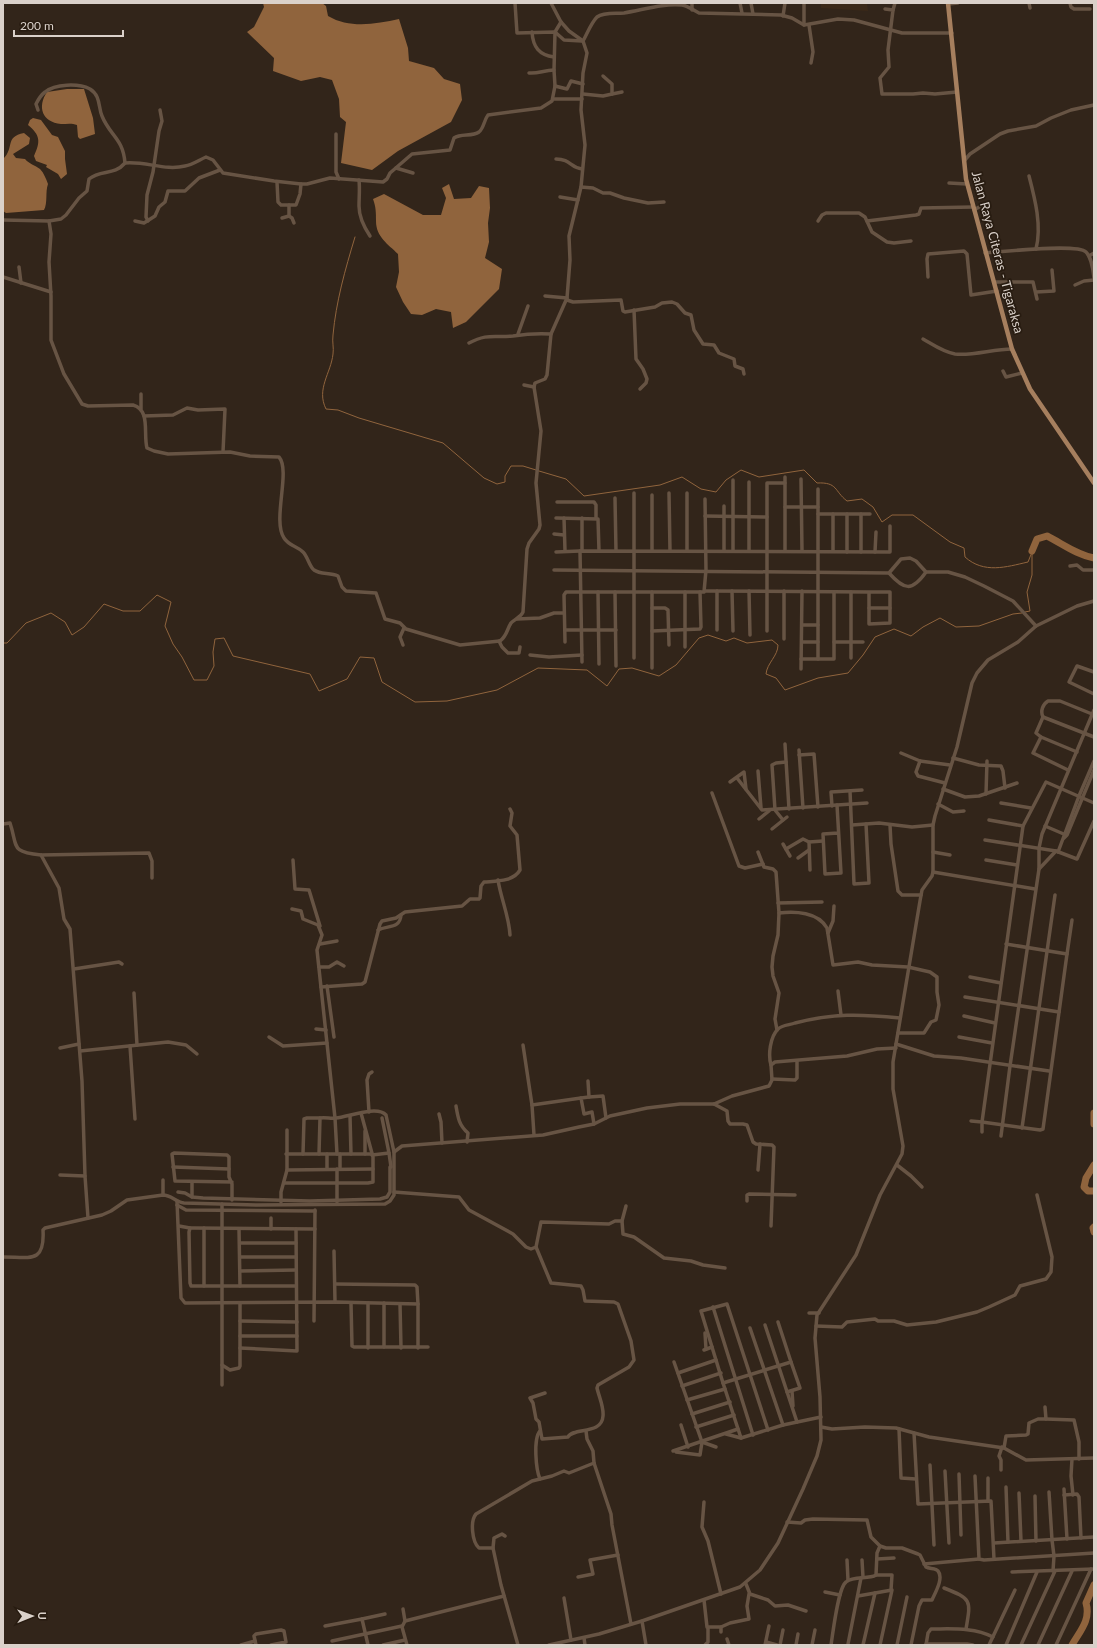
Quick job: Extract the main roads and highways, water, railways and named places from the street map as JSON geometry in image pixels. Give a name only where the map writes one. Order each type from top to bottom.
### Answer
[{"type":"main road","name":"Jalan Raya Citeras - Tigaraksa","points":[[948,4],[967,184],[1012,348],[1030,389],[1094,484]]},
{"type":"waterway","points":[[355,237],[344,274],[336,310],[332,361],[323,388],[323,402],[326,409],[338,410],[359,418],[443,443],[484,478],[497,484],[505,482],[505,476],[511,466],[523,466],[536,470]]},
{"type":"waterway","points":[[539,471],[566,479],[584,496],[660,485],[682,477],[701,489],[716,492],[726,480],[741,470],[759,477],[804,470],[817,483],[829,484],[835,488],[847,501],[862,499],[873,507],[882,522],[892,515],[913,515],[950,542],[964,548],[965,557],[980,566],[995,568],[1028,562],[1032,552]]},
{"type":"waterway","points":[[1032,551],[1037,539],[1047,536],[1076,552],[1094,558]]},
{"type":"waterway","points":[[1025,612],[1030,611],[1027,592],[1032,575],[1032,551]]},
{"type":"waterway","points":[[3,643],[7,643],[26,623],[51,613],[65,622],[72,635],[84,627],[104,604],[123,611],[140,611],[157,595],[171,602],[165,626],[173,644],[182,657],[194,680],[207,680],[214,666],[213,652],[215,639],[224,638],[233,656],[310,674],[319,691],[347,679],[360,657],[374,658],[382,682],[415,702],[447,701],[497,690],[538,668],[587,670],[607,686],[619,669],[632,668],[659,676],[676,665],[699,638],[708,635],[726,641],[734,638],[747,643],[772,640],[778,645],[778,649],[768,666],[766,674],[776,678],[785,690],[818,678],[848,673],[863,655],[875,637],[894,629],[911,636],[923,627],[940,618],[956,627],[979,626],[1013,614],[1022,613]]},
{"type":"waterway","points":[[1094,1113],[1094,1124]]},
{"type":"waterway","points":[[1094,1165],[1086,1178],[1084,1187],[1088,1191],[1094,1191]]},
{"type":"waterway","points":[[1094,1227],[1094,1232]]},
{"type":"waterway","points":[[1072,1645],[1086,1620],[1086,1603],[1094,1585]]}]
